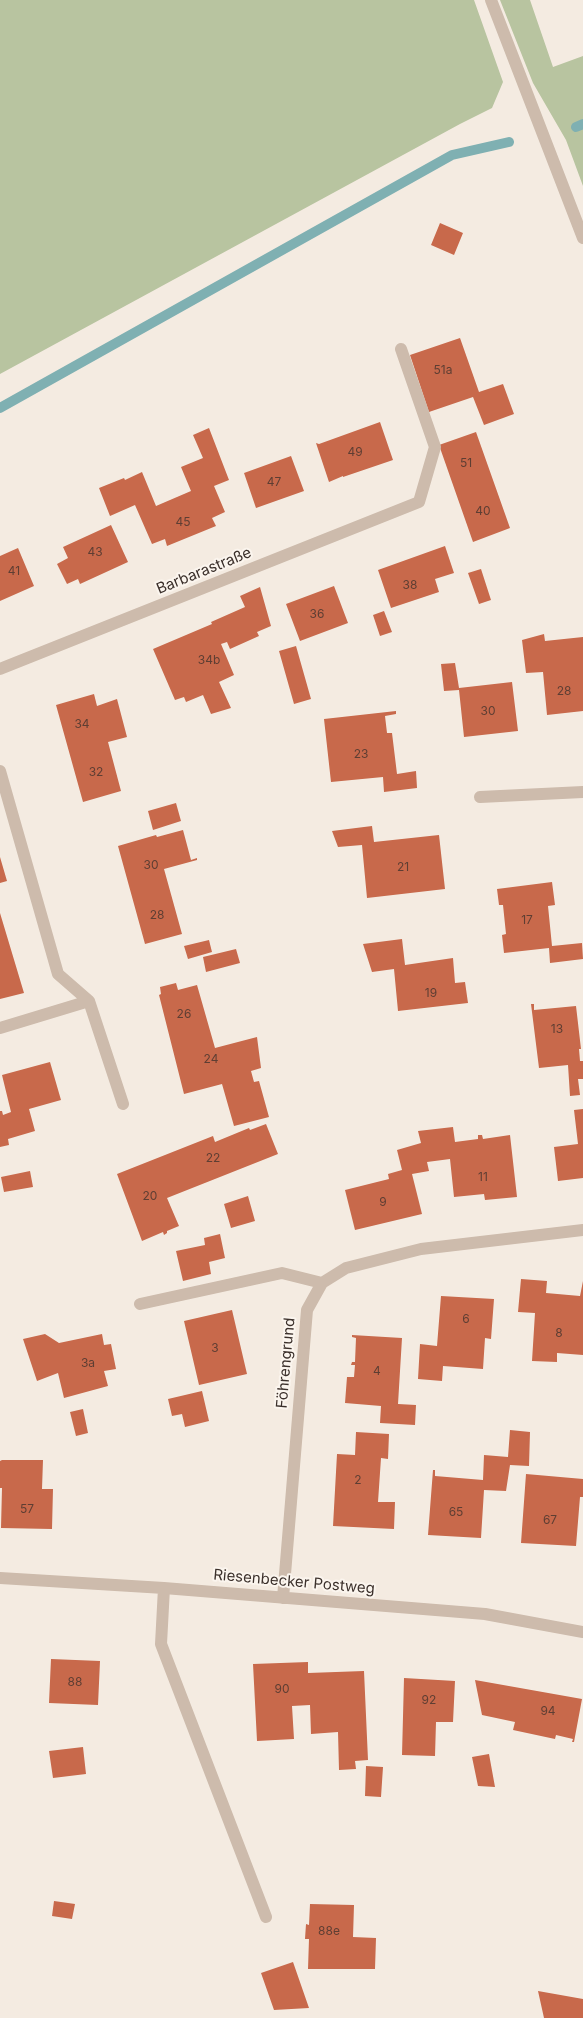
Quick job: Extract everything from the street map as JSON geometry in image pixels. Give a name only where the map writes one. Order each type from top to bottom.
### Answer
[{"type":"street","points":[[491,0],[583,238]]},
{"type":"street","name":"Barbarastraße","points":[[0,670],[419,502],[435,447],[401,349]]},
{"type":"street","points":[[0,771],[58,974],[88,1001],[123,1104]]},
{"type":"street","points":[[480,797],[583,792]]},
{"type":"street","points":[[0,1028],[88,1001]]},
{"type":"street","name":"Föhrengrund","points":[[283,1598],[306,1310],[322,1283],[346,1268],[421,1249],[583,1230]]},
{"type":"street","points":[[140,1304],[282,1273],[322,1283]]},
{"type":"street","name":"Riesenbecker Postweg","points":[[0,1578],[164,1588],[484,1614],[583,1632]]},
{"type":"street","points":[[164,1588],[161,1644],[266,1917]]},
{"type":"green space","points":[[0,0],[474,0],[503,82],[492,108],[0,374]]},
{"type":"green space","points":[[500,0],[530,0],[553,67],[583,56],[583,186],[566,140],[533,83]]},
{"type":"building","points":[[440,223],[463,233],[454,255],[431,245]]},
{"type":"building","points":[[460,338],[479,392],[503,384],[514,414],[484,425],[473,397],[429,412],[410,355]]},
{"type":"building","points":[[380,422],[393,460],[329,482],[316,443],[319,444]]},
{"type":"building","points":[[209,428],[229,480],[214,486],[225,512],[212,518],[216,526],[167,546],[165,539],[152,544],[135,505],[110,516],[99,488],[124,478],[125,480],[142,472],[156,506],[191,491],[181,467],[203,458],[193,435]]},
{"type":"building","points":[[476,432],[510,528],[473,542],[439,445]]},
{"type":"building","points":[[291,456],[304,491],[256,508],[244,473]]},
{"type":"building","points":[[111,525],[128,562],[80,584],[78,579],[67,584],[57,564],[68,558],[63,547]]},
{"type":"building","points":[[445,546],[454,573],[435,579],[439,592],[391,608],[378,570]]},
{"type":"building","points":[[18,548],[34,586],[0,601],[0,556]]},
{"type":"building","points":[[481,569],[491,600],[479,604],[468,573]]},
{"type":"building","points":[[334,586],[348,623],[300,641],[286,604]]},
{"type":"building","points":[[260,587],[271,626],[257,632],[259,636],[230,649],[227,642],[221,644],[234,675],[219,682],[231,708],[211,714],[203,695],[186,702],[184,697],[175,700],[153,649],[212,624],[211,622],[245,607],[240,596]]},
{"type":"building","points":[[384,611],[392,632],[380,636],[373,615]]},
{"type":"building","points":[[544,634],[545,641],[583,637],[583,711],[547,715],[543,672],[526,673],[522,640]]},
{"type":"building","points":[[296,646],[311,699],[294,704],[279,651]]},
{"type":"building","points":[[455,663],[459,688],[512,682],[518,731],[464,737],[459,690],[444,691],[441,664]]},
{"type":"building","points":[[94,694],[97,706],[117,699],[127,737],[108,742],[121,791],[83,802],[56,705]]},
{"type":"building","points":[[396,711],[396,714],[385,716],[387,733],[392,733],[397,774],[416,771],[417,788],[384,792],[383,777],[331,782],[324,719]]},
{"type":"building","points":[[176,803],[181,821],[153,830],[148,811]]},
{"type":"building","points":[[372,826],[374,842],[439,835],[445,889],[367,898],[362,845],[338,847],[332,831]]},
{"type":"building","points":[[183,830],[191,860],[197,858],[197,860],[164,869],[182,934],[145,944],[118,846],[156,835],[157,837]]},
{"type":"building","points":[[0,857],[7,881],[0,883]]},
{"type":"building","points":[[552,882],[555,905],[548,906],[552,946],[582,943],[583,959],[550,963],[549,948],[504,953],[502,935],[506,934],[503,905],[499,905],[497,889]]},
{"type":"building","points":[[0,913],[24,993],[0,999]]},
{"type":"building","points":[[402,939],[405,965],[453,958],[455,983],[465,982],[468,1003],[398,1011],[394,969],[372,972],[363,944]]},
{"type":"building","points":[[209,940],[212,952],[188,959],[184,946]]},
{"type":"building","points":[[236,949],[240,963],[206,972],[203,957]]},
{"type":"building","points":[[176,983],[178,990],[197,985],[215,1048],[257,1037],[261,1068],[251,1071],[254,1082],[259,1081],[269,1117],[234,1126],[222,1084],[184,1094],[159,995],[161,994],[160,987]]},
{"type":"building","points":[[531,1004],[534,1004],[534,1010],[576,1006],[581,1049],[579,1049],[580,1061],[583,1061],[583,1079],[578,1079],[580,1095],[570,1096],[568,1065],[539,1068]]},
{"type":"building","points":[[50,1062],[61,1100],[29,1109],[35,1131],[8,1139],[9,1145],[0,1147],[0,1111],[2,1111],[3,1115],[11,1112],[2,1075]]},
{"type":"building","points":[[583,1109],[583,1178],[558,1181],[554,1147],[578,1144],[574,1110]]},
{"type":"building","points":[[266,1124],[278,1154],[167,1198],[179,1226],[167,1231],[164,1235],[163,1232],[142,1241],[117,1174],[213,1136],[215,1142],[249,1128],[250,1130]]},
{"type":"building","points":[[453,1127],[455,1142],[478,1139],[478,1135],[482,1135],[483,1139],[510,1135],[517,1197],[485,1200],[484,1194],[454,1197],[450,1159],[427,1162],[429,1171],[412,1174],[422,1214],[355,1230],[345,1190],[389,1179],[388,1174],[402,1170],[397,1150],[421,1143],[418,1131]]},
{"type":"building","points":[[30,1171],[33,1187],[4,1192],[1,1177]]},
{"type":"building","points":[[248,1196],[255,1221],[231,1228],[224,1204]]},
{"type":"building","points":[[220,1234],[225,1258],[209,1262],[211,1274],[183,1281],[176,1251],[205,1245],[204,1238]]},
{"type":"building","points":[[521,1279],[547,1281],[546,1293],[580,1296],[583,1281],[583,1355],[557,1353],[557,1362],[532,1361],[535,1313],[518,1312]]},
{"type":"building","points":[[441,1296],[494,1299],[491,1339],[485,1338],[483,1369],[443,1366],[442,1381],[418,1379],[420,1344],[437,1346]]},
{"type":"building","points":[[232,1310],[247,1374],[199,1385],[184,1321]]},
{"type":"building","points":[[45,1334],[59,1343],[102,1334],[104,1345],[111,1344],[116,1369],[104,1371],[108,1386],[64,1398],[58,1373],[37,1381],[23,1339]]},
{"type":"building","points":[[352,1335],[402,1338],[398,1404],[416,1405],[415,1425],[380,1423],[381,1406],[345,1403],[347,1377],[354,1377],[355,1365],[351,1365],[352,1362],[355,1362],[356,1338],[352,1337]]},
{"type":"building","points":[[202,1391],[209,1421],[185,1427],[182,1414],[172,1416],[168,1399]]},
{"type":"building","points":[[83,1409],[88,1433],[76,1436],[70,1412]]},
{"type":"building","points":[[510,1430],[530,1432],[529,1466],[510,1465],[506,1491],[484,1490],[481,1538],[428,1535],[433,1470],[435,1470],[435,1476],[483,1480],[484,1455],[508,1457]]},
{"type":"building","points":[[356,1432],[389,1434],[388,1459],[381,1458],[378,1502],[395,1502],[394,1529],[333,1526],[337,1454],[355,1455]]},
{"type":"building","points":[[43,1460],[42,1489],[53,1489],[52,1529],[1,1528],[2,1488],[0,1488],[0,1461]]},
{"type":"building","points":[[526,1474],[583,1479],[583,1497],[580,1497],[576,1546],[521,1543]]},
{"type":"building","points":[[51,1659],[100,1661],[98,1705],[49,1703]]},
{"type":"building","points":[[308,1662],[308,1673],[364,1671],[368,1760],[355,1761],[356,1769],[339,1770],[338,1732],[311,1734],[310,1705],[292,1706],[294,1739],[257,1741],[253,1664]]},
{"type":"building","points":[[404,1678],[455,1681],[453,1722],[436,1722],[435,1756],[402,1755]]},
{"type":"building","points":[[475,1680],[582,1699],[574,1742],[572,1742],[573,1739],[556,1735],[555,1739],[513,1730],[515,1722],[482,1715]]},
{"type":"building","points":[[83,1747],[86,1774],[53,1778],[49,1751]]},
{"type":"building","points":[[489,1754],[495,1787],[478,1786],[472,1757]]},
{"type":"building","points":[[366,1766],[383,1767],[381,1797],[365,1796]]},
{"type":"building","points":[[54,1901],[75,1904],[72,1919],[52,1916]]},
{"type":"building","points":[[310,1904],[354,1905],[353,1937],[376,1938],[375,1969],[308,1969],[309,1939],[305,1939],[306,1924],[309,1925]]},
{"type":"building","points":[[293,1962],[309,2008],[274,2010],[261,1973]]},
{"type":"building","points":[[538,1991],[583,1999],[583,2018],[544,2018]]},
{"type":"waterway","points":[[576,127],[583,124]]},
{"type":"waterway","points":[[0,408],[452,155],[509,142]]}]
